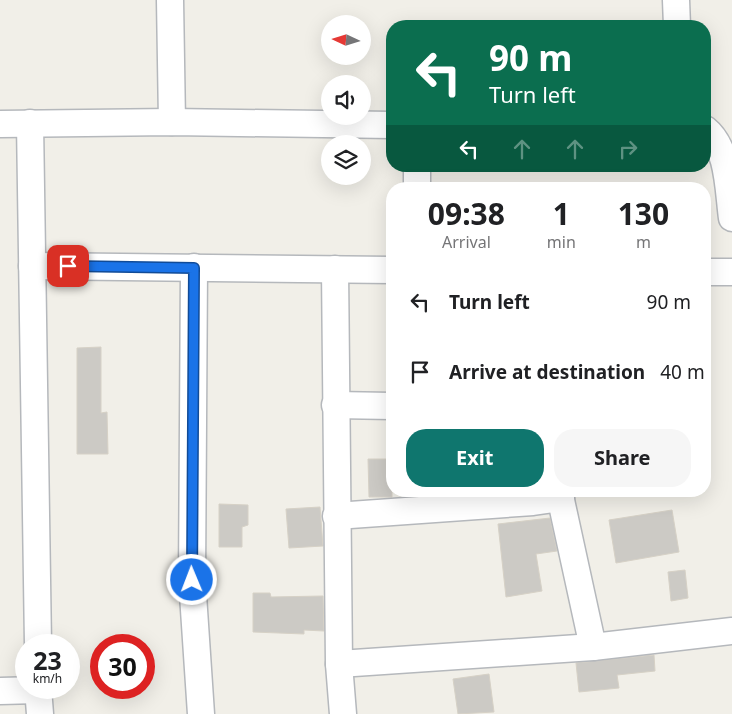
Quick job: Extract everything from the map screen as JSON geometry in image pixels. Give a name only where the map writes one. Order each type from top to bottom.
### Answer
[{"type":"street","points":[[170,0],[172,122]]},
{"type":"street","points":[[676,0],[677,20]]},
{"type":"street","points":[[0,124],[172,122],[386,125]]},
{"type":"street","points":[[30,123],[38,634]]},
{"type":"street","points":[[711,135],[718,141],[724,163],[732,218]]},
{"type":"street","points":[[32,266],[386,270]]},
{"type":"street","points":[[194,268],[192,580],[200,714]]},
{"type":"street","points":[[335,270],[336,516],[339,664],[343,714]]},
{"type":"street","points":[[711,272],[732,272]]},
{"type":"street","points":[[336,405],[386,406]]},
{"type":"street","points":[[336,516],[533,502],[550,497]]},
{"type":"street","points":[[561,497],[593,647]]},
{"type":"street","points":[[339,664],[593,647],[732,631]]},
{"type":"street","points":[[0,691],[15,693]]},
{"type":"building","points":[[101,347],[101,413],[107,412],[108,454],[77,454],[77,348]]},
{"type":"building","points":[[368,459],[386,459],[386,497],[369,497]]},
{"type":"building","points":[[219,504],[248,505],[248,525],[242,527],[242,547],[219,547]]},
{"type":"building","points":[[320,507],[323,546],[289,548],[286,509]]},
{"type":"building","points":[[672,510],[679,552],[616,563],[609,520]]},
{"type":"building","points":[[550,518],[557,551],[536,554],[542,591],[506,597],[498,524]]},
{"type":"building","points":[[685,570],[688,598],[671,601],[668,572]]},
{"type":"building","points":[[253,593],[270,593],[271,597],[323,596],[324,631],[304,630],[304,634],[253,632]]},
{"type":"building","points":[[654,655],[655,671],[617,675],[619,688],[579,692],[576,663]]},
{"type":"building","points":[[489,674],[494,712],[458,714],[453,679]]},
{"type":"route","points":[[68,266],[194,268],[192,580]]}]
